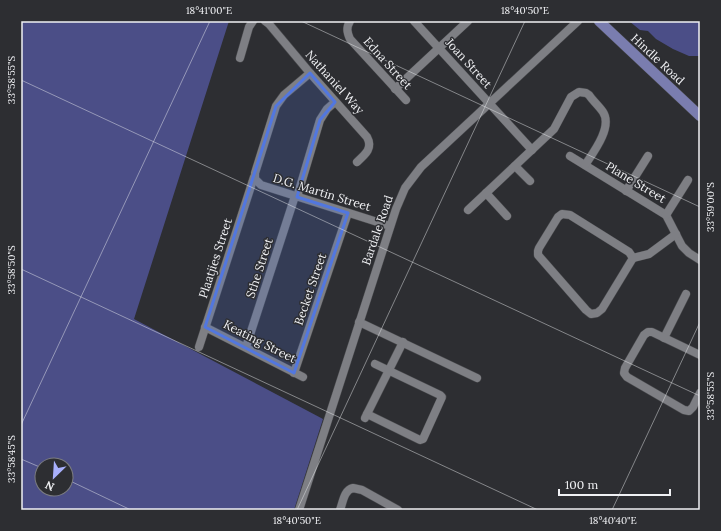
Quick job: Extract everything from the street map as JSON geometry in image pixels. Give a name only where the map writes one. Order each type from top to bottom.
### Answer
[{"type":"main road","name":"Hindle Road","points":[[599,21],[700,116]]},
{"type":"street","points":[[240,58],[249,27],[253,21]]},
{"type":"street","name":"Nathaniel Way","points":[[265,21],[310,74],[367,137],[369,141],[369,149],[357,162]]},
{"type":"street","name":"Edna Street","points":[[350,21],[347,26],[350,39],[406,100]]},
{"type":"street","name":"Joan Street","points":[[414,21],[532,150]]},
{"type":"street","points":[[395,89],[468,21]]},
{"type":"street","name":"Bardale Road","points":[[299,510],[400,198],[411,179],[421,167],[578,21]]},
{"type":"street","name":"Plaatjies Street","points":[[199,348],[276,106],[284,95],[310,74]]},
{"type":"street","name":"Plane Street","points":[[532,150],[554,129],[571,97],[576,93],[583,92],[589,95],[604,112],[606,118],[603,135],[585,165]]},
{"type":"street","name":"Sthe Street","points":[[246,347],[320,120],[327,109],[335,102]]},
{"type":"street","points":[[468,210],[532,150]]},
{"type":"street","name":"Plane Street","points":[[570,156],[666,215],[686,250],[700,258]]},
{"type":"street","points":[[626,190],[648,156]]},
{"type":"street","points":[[515,166],[530,181]]},
{"type":"street","name":"D.G. Martin Street","points":[[255,175],[257,182],[261,185],[390,226]]},
{"type":"street","points":[[666,215],[688,180]]},
{"type":"street","points":[[486,193],[507,216]]},
{"type":"street","name":"Becket Street","points":[[294,373],[348,213]]},
{"type":"street","points":[[633,258],[629,252],[570,215],[564,214],[558,217],[538,251],[539,257],[591,314],[600,311],[633,258],[649,254],[676,234]]},
{"type":"street","points":[[664,338],[686,294]]},
{"type":"street","points":[[359,322],[478,378]]},
{"type":"street","name":"Keating Street","points":[[205,327],[303,377]]},
{"type":"street","points":[[700,356],[652,332],[648,332],[644,335],[625,368],[624,373],[627,377],[684,410],[689,411],[693,407],[700,393]]},
{"type":"street","points":[[375,364],[389,371],[440,395],[442,398],[423,439],[420,440],[366,416],[389,371],[403,342]]},
{"type":"street","points":[[340,510],[345,495],[351,488],[358,488],[386,507],[398,510]]},
{"type":"highlighted area","points":[[310,73],[335,102],[320,120],[297,197],[348,213],[294,373],[205,327],[276,106]]},
{"type":"shaded area","points":[[21,21],[229,21],[134,319],[323,419],[294,510],[21,510]]},
{"type":"shaded area","points":[[629,21],[700,21],[700,56],[689,56],[673,49],[656,39],[648,31],[640,30]]}]
